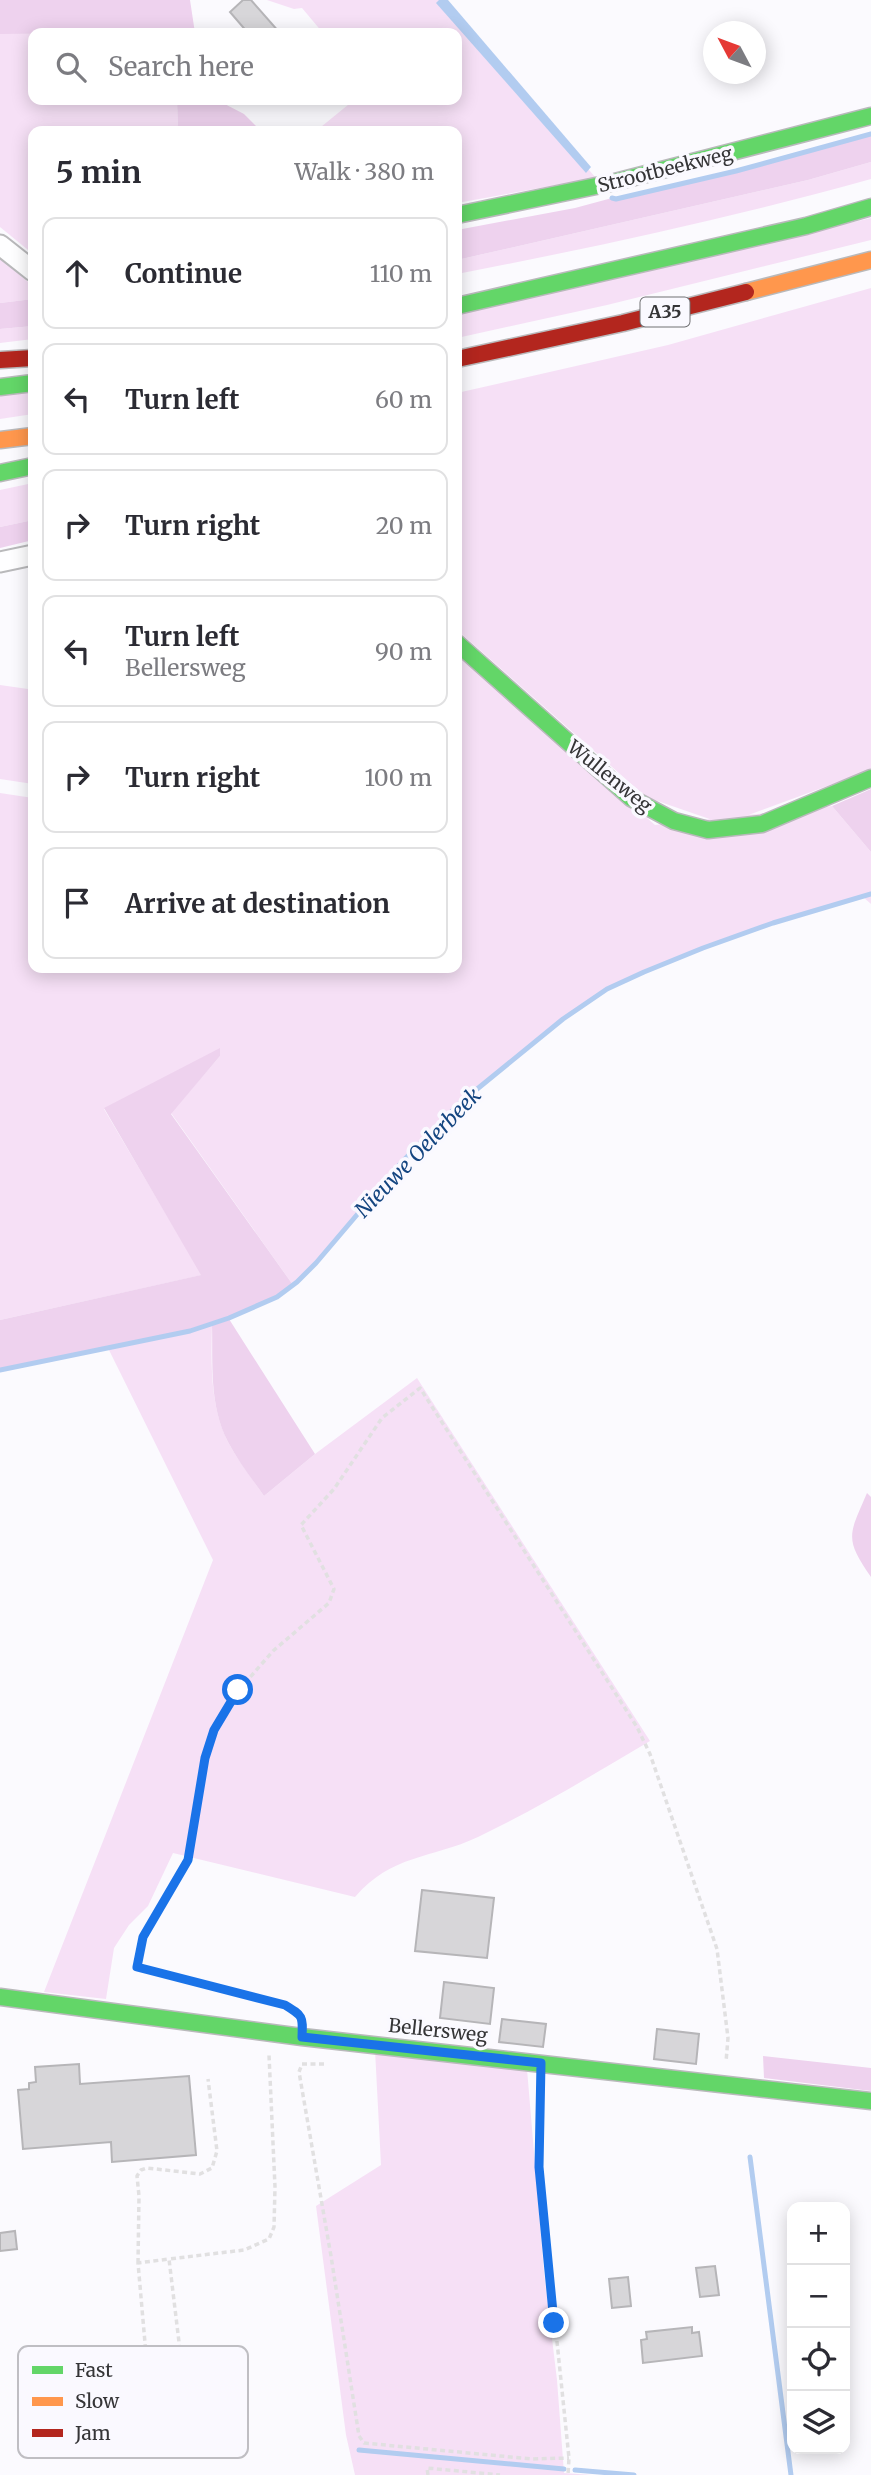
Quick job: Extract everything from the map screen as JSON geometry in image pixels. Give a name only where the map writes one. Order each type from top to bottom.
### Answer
[{"type":"main road","name":"Strootbeekweg","points":[[462,214],[615,182],[871,116]]},
{"type":"main road","points":[[462,305],[806,226],[871,208]]},
{"type":"main road","name":"A35","points":[[462,358],[623,323],[871,260]]},
{"type":"main road","points":[[0,360],[28,358]]},
{"type":"main road","points":[[0,387],[28,384]]},
{"type":"main road","points":[[0,440],[28,437]]},
{"type":"main road","points":[[0,473],[28,467]]},
{"type":"main road","name":"Wullenweg","points":[[462,647],[631,798],[674,821],[708,830],[762,824],[871,778]]},
{"type":"main road","name":"Bellersweg","points":[[0,1997],[302,2037],[871,2101]]},
{"type":"street","points":[[0,246],[28,267]]},
{"type":"street","points":[[0,562],[28,556]]},
{"type":"path","points":[[302,2037],[303,2020],[300,2014],[285,2005],[137,1967],[143,1937],[188,1860],[205,1758],[214,1730],[238,1690],[273,1651],[329,1603],[334,1589],[301,1525],[334,1489],[382,1418],[420,1388],[637,1727],[650,1754],[717,1949],[728,2038],[724,2083]]},
{"type":"path","points":[[138,2263],[244,2250],[269,2239],[274,2227],[275,2187],[267,2032]]},
{"type":"path","points":[[541,2063],[539,2167],[569,2458],[568,2475]]},
{"type":"path","points":[[326,2064],[302,2064],[299,2072],[359,2436],[364,2443],[531,2459],[569,2458]]},
{"type":"path","points":[[145,2346],[138,2263],[137,2176],[141,2170],[147,2168],[200,2174],[212,2168],[217,2151],[208,2079]]},
{"type":"path","points":[[169,2259],[179,2346]]},
{"type":"path","points":[[428,2475],[427,2468],[500,2475]]},
{"type":"shaded area","points":[[0,0],[190,0],[194,28],[28,28],[28,34],[0,34]]},
{"type":"shaded area","points":[[267,0],[441,0],[596,178],[462,202],[462,126],[322,126],[348,105],[462,105],[462,28],[319,28],[302,8],[294,9]]},
{"type":"shaded area","points":[[0,34],[28,34],[28,105],[177,105],[178,126],[28,126],[28,250],[0,227]]},
{"type":"shaded area","points":[[177,105],[227,105],[244,114],[256,126],[178,126]]},
{"type":"shaded area","points":[[871,135],[871,162],[808,180],[462,259],[462,229],[575,208],[736,171]]},
{"type":"shaded area","points":[[871,162],[871,179],[820,193],[665,231],[462,273],[462,259],[808,180]]},
{"type":"shaded area","points":[[871,218],[871,240],[607,305],[462,337],[462,314]]},
{"type":"shaded area","points":[[0,258],[28,282],[28,300],[0,303]]},
{"type":"shaded area","points":[[871,288],[871,770],[724,824],[646,797],[462,634],[462,392],[668,345]]},
{"type":"shaded area","points":[[28,300],[28,326],[0,329],[0,303]]},
{"type":"shaded area","points":[[28,326],[28,340],[0,343],[0,329]]},
{"type":"shaded area","points":[[28,390],[28,415],[0,419],[0,394]]},
{"type":"shaded area","points":[[28,484],[28,521],[0,527],[0,490]]},
{"type":"shaded area","points":[[28,521],[28,541],[0,548],[0,527]]},
{"type":"shaded area","points":[[462,655],[655,825],[832,806],[871,852],[871,904],[862,896],[773,923],[644,971],[607,989],[563,1019],[443,1118],[316,1263],[293,1285],[171,1113],[220,1056],[104,1109],[202,1275],[0,1320],[0,793],[28,797],[28,973],[462,973]]},
{"type":"shaded area","points":[[0,685],[28,689],[28,783],[0,779]]},
{"type":"shaded area","points":[[871,789],[871,852],[832,806]]},
{"type":"shaded area","points":[[220,1048],[220,1056],[171,1114],[293,1285],[277,1297],[229,1319],[315,1454],[264,1496],[236,1456],[222,1428],[213,1384],[212,1325],[0,1370],[0,1320],[201,1275],[104,1108]]},
{"type":"shaded area","points":[[212,1325],[213,1384],[222,1428],[236,1456],[264,1496],[315,1454],[417,1378],[650,1741],[565,1791],[478,1837],[398,1865],[369,1883],[355,1897],[173,1853],[148,1906],[129,1925],[114,1948],[106,1999],[44,1992],[213,1560],[108,1348]]},
{"type":"shaded area","points":[[867,1493],[871,1497],[871,1577],[856,1553],[852,1536],[856,1518]]},
{"type":"shaded area","points":[[375,2050],[527,2069],[564,2473],[591,2475],[355,2475],[346,2435],[316,2206],[381,2165]]},
{"type":"shaded area","points":[[763,2056],[871,2068],[871,2091],[764,2078]]},
{"type":"water","points":[[439,0],[448,0],[591,167],[586,173],[462,32],[462,28],[458,28],[436,3]]},
{"type":"building","points":[[243,0],[251,0],[276,28],[244,28],[230,12]]},
{"type":"building","points":[[422,1890],[494,1898],[487,1958],[415,1951]]},
{"type":"building","points":[[444,1982],[494,1988],[490,2024],[440,2018]]},
{"type":"building","points":[[502,2019],[546,2024],[543,2047],[499,2042]]},
{"type":"building","points":[[657,2029],[699,2034],[696,2064],[654,2059]]},
{"type":"building","points":[[79,2064],[80,2084],[189,2076],[196,2155],[112,2162],[111,2142],[23,2149],[18,2090],[29,2089],[29,2083],[36,2082],[35,2067]]},
{"type":"building","points":[[15,2231],[17,2249],[0,2251],[0,2233]]},
{"type":"building","points":[[715,2266],[719,2295],[700,2297],[696,2268]]},
{"type":"building","points":[[628,2277],[631,2306],[612,2308],[609,2279]]},
{"type":"building","points":[[692,2327],[692,2333],[699,2332],[702,2356],[643,2363],[641,2340],[647,2339],[646,2332]]},
{"type":"waterway","points":[[612,198],[736,171],[871,134]]},
{"type":"waterway","name":"Nieuwe Oelerbeek","points":[[0,1370],[190,1331],[277,1297],[316,1263],[401,1163],[460,1103],[563,1019],[607,989],[703,948],[773,923],[871,894]]},
{"type":"waterway","points":[[750,2157],[791,2475]]},
{"type":"waterway","points":[[359,2450],[564,2469]]},
{"type":"waterway","points":[[575,2470],[634,2475]]},
{"type":"traffic: fast","points":[[462,214],[615,182],[871,116]]},
{"type":"traffic: fast","points":[[462,305],[806,226],[871,207]]},
{"type":"traffic: fast","points":[[0,387],[28,384]]},
{"type":"traffic: fast","points":[[0,473],[28,467]]},
{"type":"traffic: fast","points":[[462,647],[631,798],[674,821],[708,830],[762,824],[871,778]]},
{"type":"traffic: fast","points":[[0,1997],[302,2037],[871,2101]]},
{"type":"traffic: slow","points":[[746,292],[871,260]]},
{"type":"traffic: slow","points":[[0,440],[28,437]]},
{"type":"traffic: jam","points":[[462,358],[623,323],[746,292]]},
{"type":"traffic: jam","points":[[0,360],[28,358]]},
{"type":"route","points":[[238,1690],[214,1730],[205,1758],[188,1860],[143,1937],[137,1967],[285,2005],[300,2014],[303,2020],[302,2037],[541,2063],[539,2167],[554,2323]]}]
